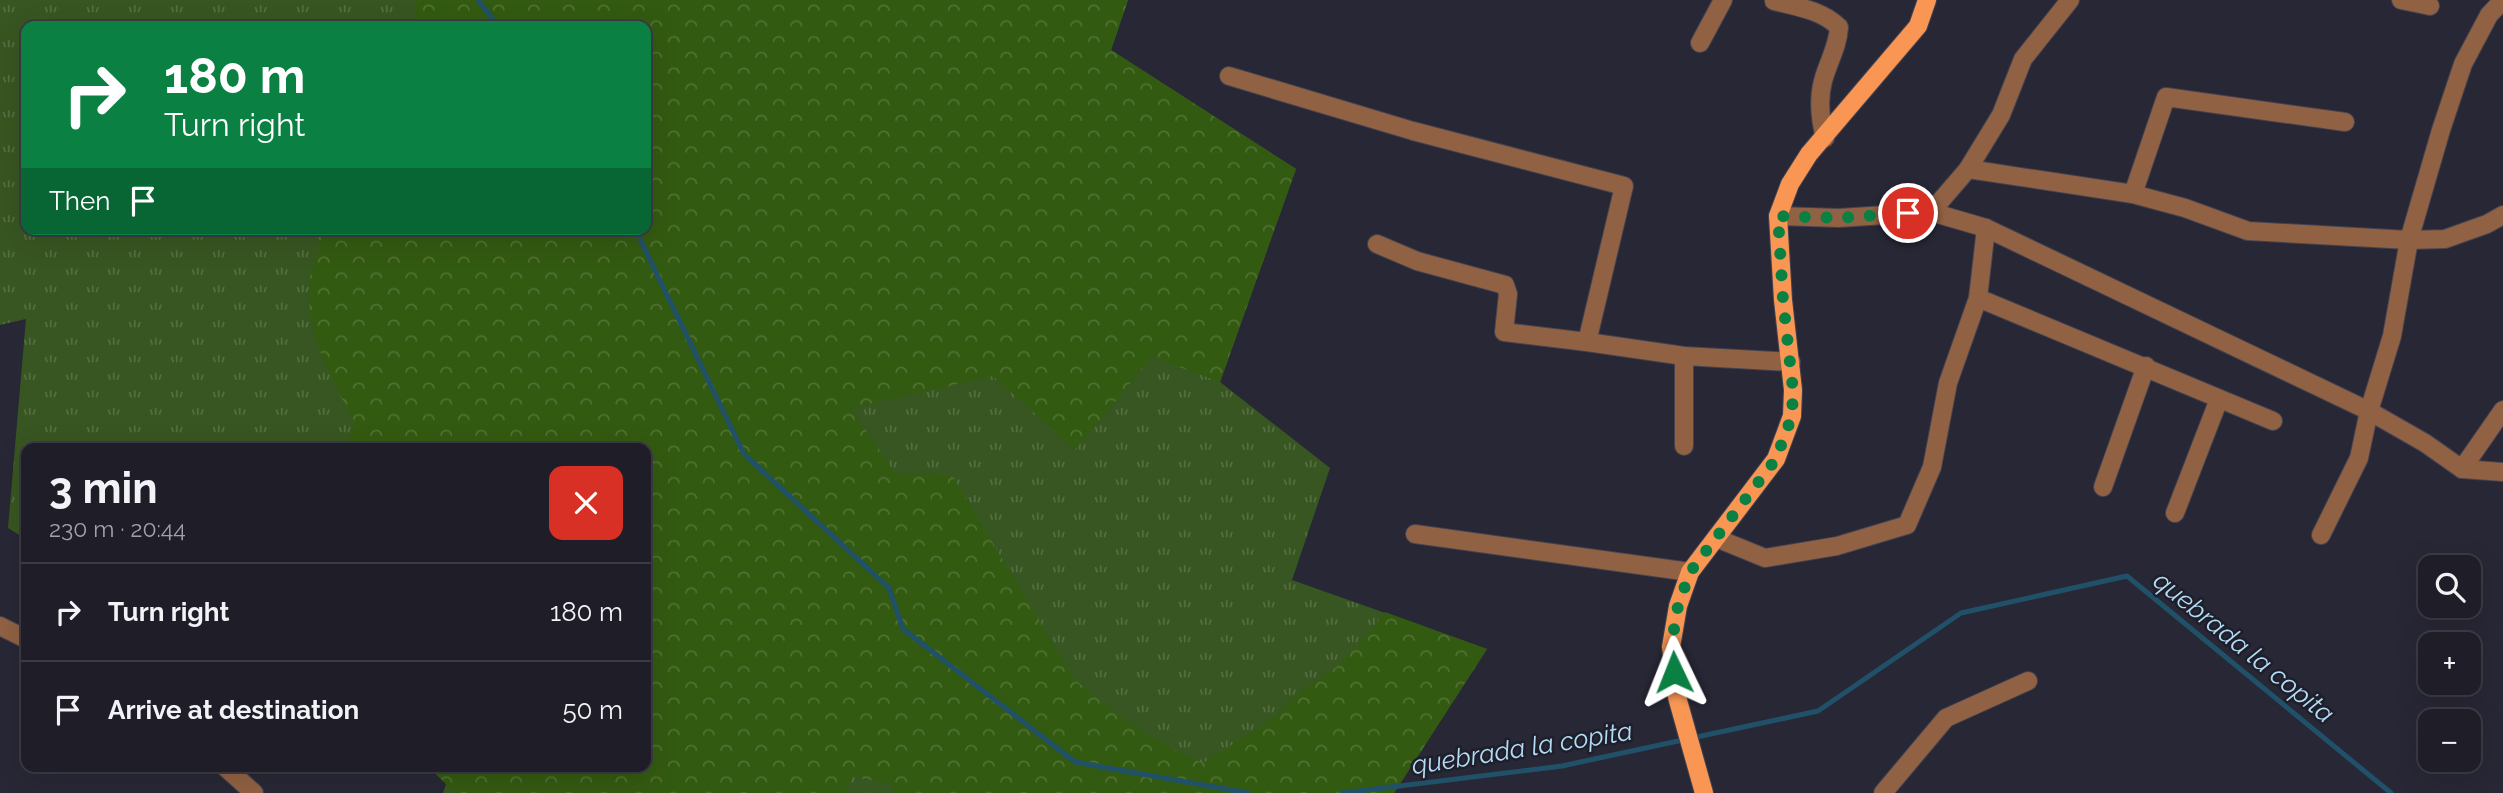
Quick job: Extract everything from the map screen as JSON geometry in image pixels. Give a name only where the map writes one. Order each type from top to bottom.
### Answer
[{"type":"main road","points":[[1704,793],[1677,697],[1671,647],[1678,606],[1690,572],[1776,459],[1792,416],[1791,362],[1783,300],[1778,216],[1790,184],[1809,153],[1825,138],[1918,26],[1927,0]]},
{"type":"street","points":[[1700,43],[1723,0]]},
{"type":"street","points":[[1773,0],[1809,9],[1829,18],[1839,27],[1833,57],[1823,81],[1820,116],[1825,138]]},
{"type":"street","points":[[1931,212],[1968,169],[2001,115],[2023,59],[2070,0]]},
{"type":"street","points":[[2402,0],[2430,6]]},
{"type":"street","points":[[2321,535],[2359,458],[2369,411],[2392,336],[2409,240],[2463,64],[2489,15],[2503,1]]},
{"type":"street","points":[[1229,76],[1413,131],[1624,187],[1587,342]]},
{"type":"street","points":[[2133,194],[2166,97],[2345,122]]},
{"type":"street","points":[[1968,169],[2133,194],[2185,208],[2248,232],[2409,240],[2445,239],[2487,225],[2503,215]]},
{"type":"street","points":[[1778,216],[1839,218],[1931,212],[1986,228],[2369,411],[2425,443],[2462,469],[2503,472]]},
{"type":"street","points":[[1716,538],[1765,558],[1837,546],[1907,525],[1932,467],[1948,383],[1978,298],[1986,228]]},
{"type":"street","points":[[1377,244],[1417,261],[1505,285],[1508,293],[1504,332],[1684,356],[1791,362]]},
{"type":"street","points":[[1978,298],[2273,421]]},
{"type":"street","points":[[1684,356],[1684,446]]},
{"type":"street","points":[[2104,487],[2146,366]]},
{"type":"street","points":[[2175,513],[2219,399]]},
{"type":"street","points":[[2462,469],[2503,411]]},
{"type":"street","points":[[1415,534],[1690,572]]},
{"type":"street","points":[[0,626],[21,636]]},
{"type":"street","points":[[1882,793],[1946,718],[2028,681]]},
{"type":"street","points":[[231,772],[254,793]]},
{"type":"green space","points":[[0,0],[1128,0],[1111,50],[1296,169],[1220,382],[1330,468],[1292,580],[1487,649],[1394,793],[443,793],[446,784],[434,772],[651,772],[651,443],[21,443],[21,536],[8,528],[26,319],[0,325]]},
{"type":"green space","points":[[416,0],[1128,0],[1111,50],[1296,169],[1220,382],[1152,357],[1075,450],[993,376],[851,408],[895,473],[952,475],[1074,679],[1135,726],[1203,763],[1273,718],[1302,690],[1334,669],[1362,642],[1385,612],[1487,649],[1394,793],[896,793],[888,783],[853,777],[845,793],[455,793],[434,772],[651,772],[651,443],[348,443],[355,422],[320,352],[311,315],[311,271],[322,235],[651,235],[651,21],[416,21]]},
{"type":"waterway","name":"quebrada la copita","points":[[478,0],[494,21]]},
{"type":"waterway","name":"quebrada la copita","points":[[638,235],[744,454],[889,588],[903,629],[1075,762],[1248,793]]},
{"type":"waterway","name":"quebrada la copita","points":[[1342,793],[1562,766],[1818,711],[1961,613],[2127,576],[2391,793]]},
{"type":"route","points":[[1674,672],[1671,647],[1678,606],[1690,572],[1776,459],[1792,416],[1793,390],[1783,300],[1778,216],[1839,218],[1908,213]]}]
